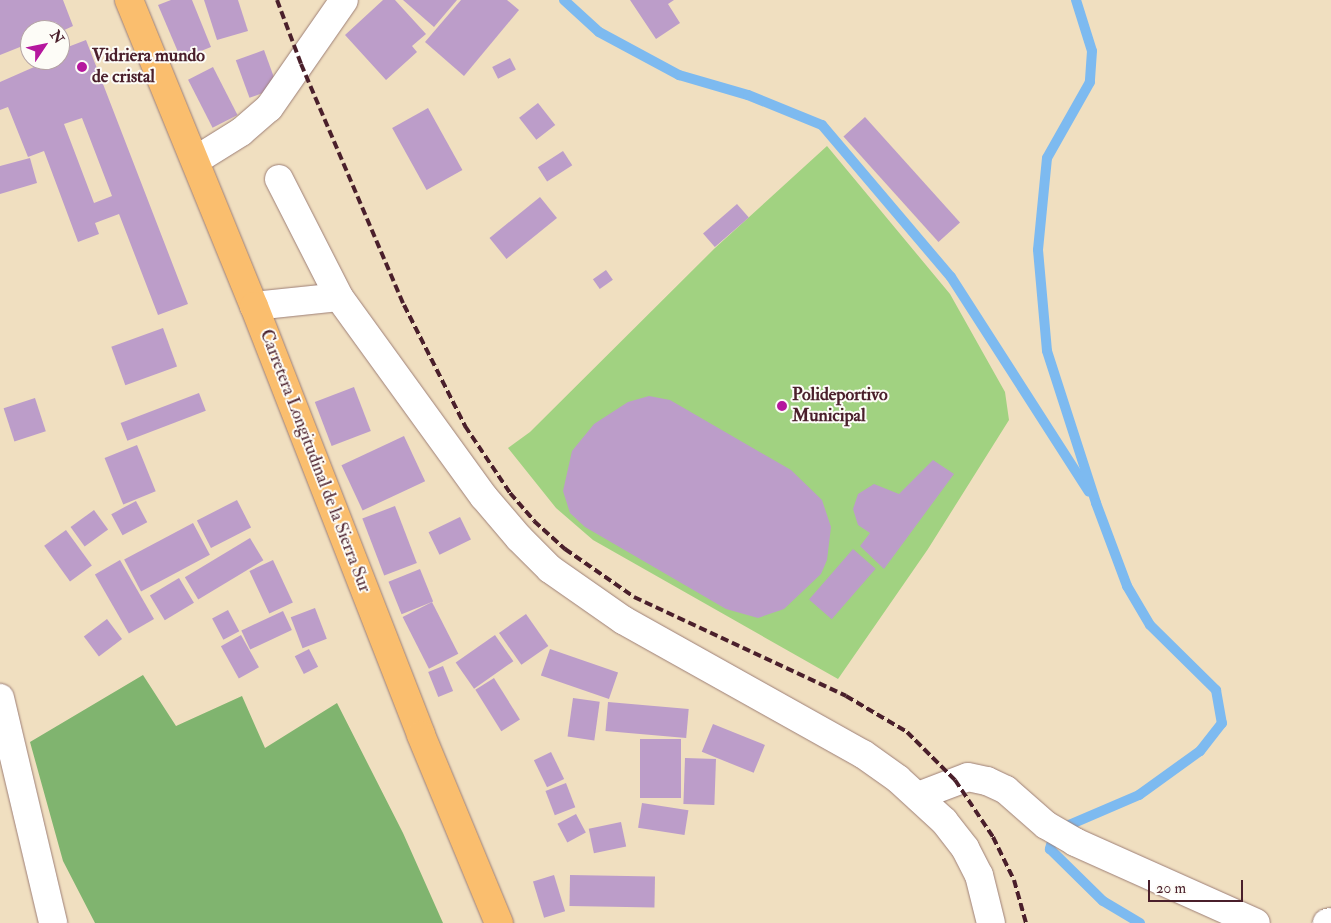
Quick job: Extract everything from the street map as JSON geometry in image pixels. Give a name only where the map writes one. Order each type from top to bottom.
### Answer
[{"type":"highway","name":"Carretera Longitudinal de la Sierra Sur","points":[[129,0],[196,160],[421,735],[499,923]]},
{"type":"street","points":[[196,160],[241,132],[269,108],[344,0]]},
{"type":"street","points":[[279,179],[339,297],[484,498],[518,538],[550,569],[623,620],[863,754],[918,796],[944,821],[965,848],[978,874],[991,923]]},
{"type":"street","points":[[254,306],[339,297]]},
{"type":"street","points":[[0,698],[53,923]]},
{"type":"street","points":[[918,796],[968,778],[987,781],[1006,790],[1046,825],[1075,842],[1256,923]]},
{"type":"street","points":[[1327,923],[1331,922]]},
{"type":"green space","name":"Polideportivo Municipal","points":[[827,146],[950,294],[1005,392],[1009,420],[928,549],[838,679],[593,540],[556,508],[508,448],[530,432],[715,248]]},
{"type":"green space","points":[[143,675],[176,726],[242,696],[265,748],[337,703],[403,833],[443,923],[95,923],[63,861],[30,742]]},
{"type":"building","points":[[0,0],[63,0],[73,26],[70,27],[70,20],[20,20],[20,47],[0,55]]},
{"type":"building","points":[[171,0],[192,0],[211,47],[181,59],[158,5]]},
{"type":"building","points":[[204,0],[238,0],[248,31],[217,40]]},
{"type":"building","points":[[383,0],[395,0],[426,34],[412,46],[417,52],[386,80],[345,35]]},
{"type":"building","points":[[403,0],[457,0],[434,27]]},
{"type":"building","points":[[461,0],[507,0],[519,10],[464,76],[425,42]]},
{"type":"building","points":[[630,0],[674,0],[668,4],[680,23],[656,39]]},
{"type":"building","points":[[86,40],[188,304],[158,315],[119,214],[95,223],[99,234],[78,242],[44,151],[28,157],[8,107],[0,110],[0,82],[27,70],[70,70],[70,46]],"holes":[[[82,118],[112,196],[94,203],[64,124]]]},
{"type":"building","points":[[264,50],[278,88],[249,98],[236,60]]},
{"type":"building","points":[[510,58],[516,70],[498,79],[492,67]]},
{"type":"building","points":[[213,67],[238,115],[213,128],[188,80]]},
{"type":"building","points":[[538,103],[555,125],[536,140],[519,118]]},
{"type":"building","points":[[428,108],[462,170],[427,190],[392,128]]},
{"type":"building","points":[[865,117],[960,223],[938,242],[843,136]]},
{"type":"building","points":[[563,151],[572,165],[547,182],[538,167]]},
{"type":"building","points":[[30,158],[37,183],[0,194],[0,166]]},
{"type":"building","points":[[540,197],[557,218],[506,259],[489,238]]},
{"type":"building","points":[[737,204],[749,218],[715,247],[703,234]]},
{"type":"building","points":[[606,270],[613,280],[600,289],[593,279]]},
{"type":"building","points":[[163,328],[177,367],[125,385],[111,347]]},
{"type":"building","points":[[354,387],[371,431],[332,446],[315,402]]},
{"type":"building","points":[[199,393],[206,411],[127,441],[121,423]]},
{"type":"building","points":[[649,396],[670,400],[791,470],[822,500],[831,527],[827,560],[821,574],[784,609],[758,618],[726,609],[585,527],[570,513],[563,491],[572,451],[594,424],[628,402]]},
{"type":"building","points":[[35,398],[46,431],[14,441],[4,408]]},
{"type":"building","points":[[404,436],[425,481],[363,510],[341,465]]},
{"type":"building","points":[[137,445],[156,491],[123,504],[105,458]]},
{"type":"building","points":[[933,460],[954,474],[884,569],[860,546],[870,533],[858,525],[853,509],[858,494],[874,484],[899,494]]},
{"type":"building","points":[[237,500],[251,528],[211,548],[197,520]]},
{"type":"building","points":[[136,501],[147,522],[123,535],[111,514]]},
{"type":"building","points":[[395,506],[417,563],[384,575],[362,519]]},
{"type":"building","points":[[94,510],[108,529],[85,546],[71,527]]},
{"type":"building","points":[[460,517],[471,539],[440,555],[429,532]]},
{"type":"building","points":[[193,523],[210,555],[141,591],[124,560]]},
{"type":"building","points":[[66,530],[92,566],[70,581],[44,546]]},
{"type":"building","points":[[250,538],[263,560],[198,599],[185,577]]},
{"type":"building","points":[[853,549],[876,569],[832,619],[809,600]]},
{"type":"building","points":[[120,560],[154,619],[129,633],[95,574]]},
{"type":"building","points":[[273,560],[293,603],[269,614],[249,571]]},
{"type":"building","points":[[420,569],[433,601],[402,614],[388,582]]},
{"type":"building","points":[[179,578],[194,603],[165,620],[150,596]]},
{"type":"building","points":[[432,602],[458,654],[429,669],[403,617]]},
{"type":"building","points":[[315,608],[327,639],[303,648],[291,617]]},
{"type":"building","points":[[228,610],[239,631],[223,640],[212,618]]},
{"type":"building","points":[[283,611],[292,630],[250,649],[241,630]]},
{"type":"building","points":[[526,614],[548,646],[521,665],[499,633]]},
{"type":"building","points":[[107,619],[122,639],[99,656],[84,636]]},
{"type":"building","points":[[241,635],[259,667],[239,679],[221,646]]},
{"type":"building","points":[[495,635],[513,661],[474,689],[456,663]]},
{"type":"building","points":[[309,649],[318,667],[304,674],[295,656]]},
{"type":"building","points":[[550,649],[618,672],[609,699],[541,675]]},
{"type":"building","points":[[443,666],[453,691],[438,697],[428,672]]},
{"type":"building","points":[[494,678],[520,720],[501,731],[475,690]]},
{"type":"building","points":[[573,698],[600,702],[594,740],[568,737]]},
{"type":"building","points":[[608,702],[689,709],[686,738],[605,731]]},
{"type":"building","points":[[713,724],[765,745],[754,773],[702,752]]},
{"type":"building","points":[[640,739],[681,739],[681,798],[640,798]]},
{"type":"building","points":[[551,752],[564,779],[547,787],[534,760]]},
{"type":"building","points":[[685,758],[716,759],[714,805],[683,804]]},
{"type":"building","points":[[566,783],[575,807],[555,815],[545,791]]},
{"type":"building","points":[[642,803],[688,810],[685,835],[638,828]]},
{"type":"building","points":[[576,814],[586,833],[567,842],[557,824]]},
{"type":"building","points":[[621,822],[626,846],[594,853],[589,829]]},
{"type":"building","points":[[554,875],[565,911],[544,918],[533,881]]},
{"type":"building","points":[[570,875],[655,876],[654,907],[569,906]]},
{"type":"waterway","points":[[564,0],[599,32],[679,75],[748,95],[822,125],[951,277],[1089,492]]},
{"type":"waterway","points":[[1076,0],[1092,51],[1090,82],[1047,158],[1038,250],[1047,351],[1096,503],[1127,586],[1150,625],[1216,690],[1222,723],[1200,751],[1139,795],[1055,831],[1050,849],[1103,901],[1140,923]]},
{"type":"railway","points":[[277,0],[301,64],[404,305],[465,426],[510,493],[534,521],[565,549],[634,597],[846,696],[907,732],[955,780],[993,837],[1014,880],[1026,923]]},
{"type":"place","name":"Vidriera mundo de cristal","points":[[82,67]]},
{"type":"place","name":"Polideportivo Municipal","points":[[782,406]]}]
